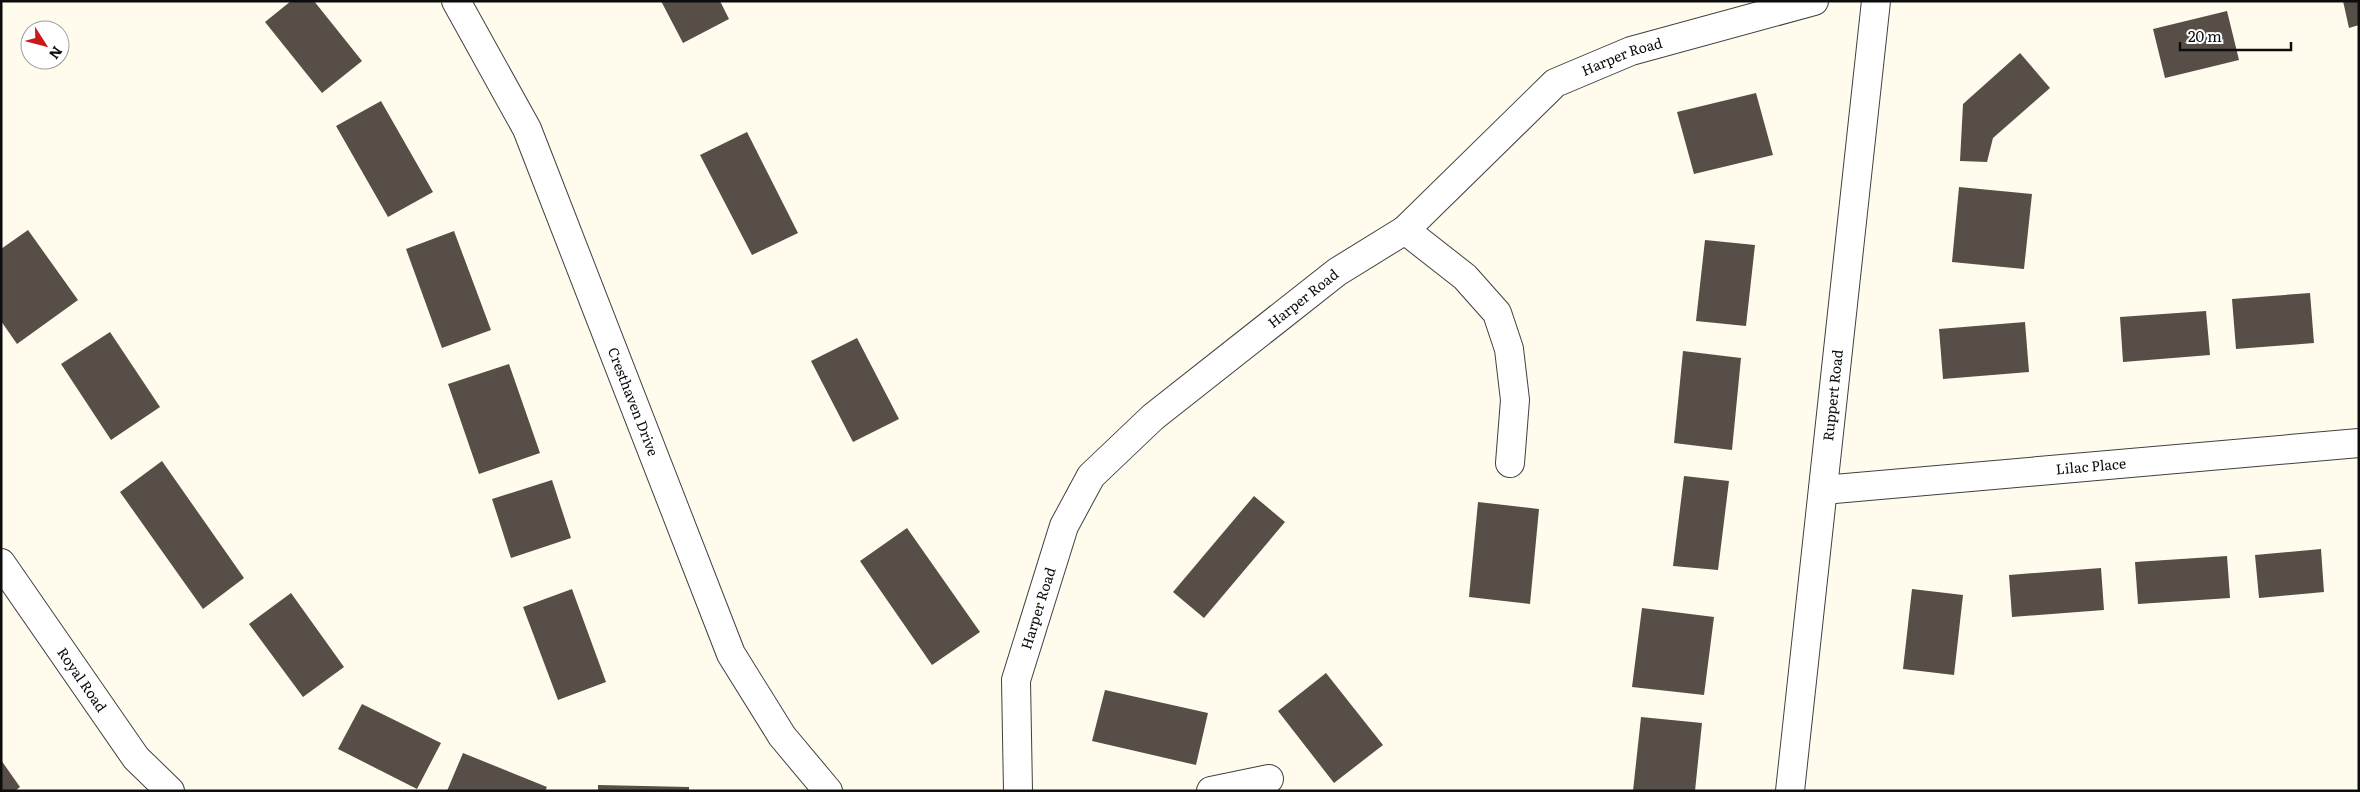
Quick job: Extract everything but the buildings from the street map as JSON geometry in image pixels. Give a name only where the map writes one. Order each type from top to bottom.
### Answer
[{"type":"street","name":"Cresthaven Drive","points":[[456,1],[527,128],[731,654],[782,736],[828,791]]},
{"type":"street","name":"Harper Road","points":[[1018,791],[1016,680],[1064,526],[1091,476],[1152,417],[1176,398],[1337,272],[1405,230],[1555,83],[1632,51],[1814,1]]},
{"type":"street","name":"Ruppert Road","points":[[1790,791],[1876,1]]},
{"type":"street","points":[[1405,230],[1465,277],[1497,313],[1509,348],[1516,400],[1510,463]]},
{"type":"street","name":"Lilac Place","points":[[1823,490],[2359,443]]},
{"type":"street","name":"Royal Road","points":[[1,562],[136,758],[170,791]]},
{"type":"street","points":[[1211,791],[1269,779]]}]
